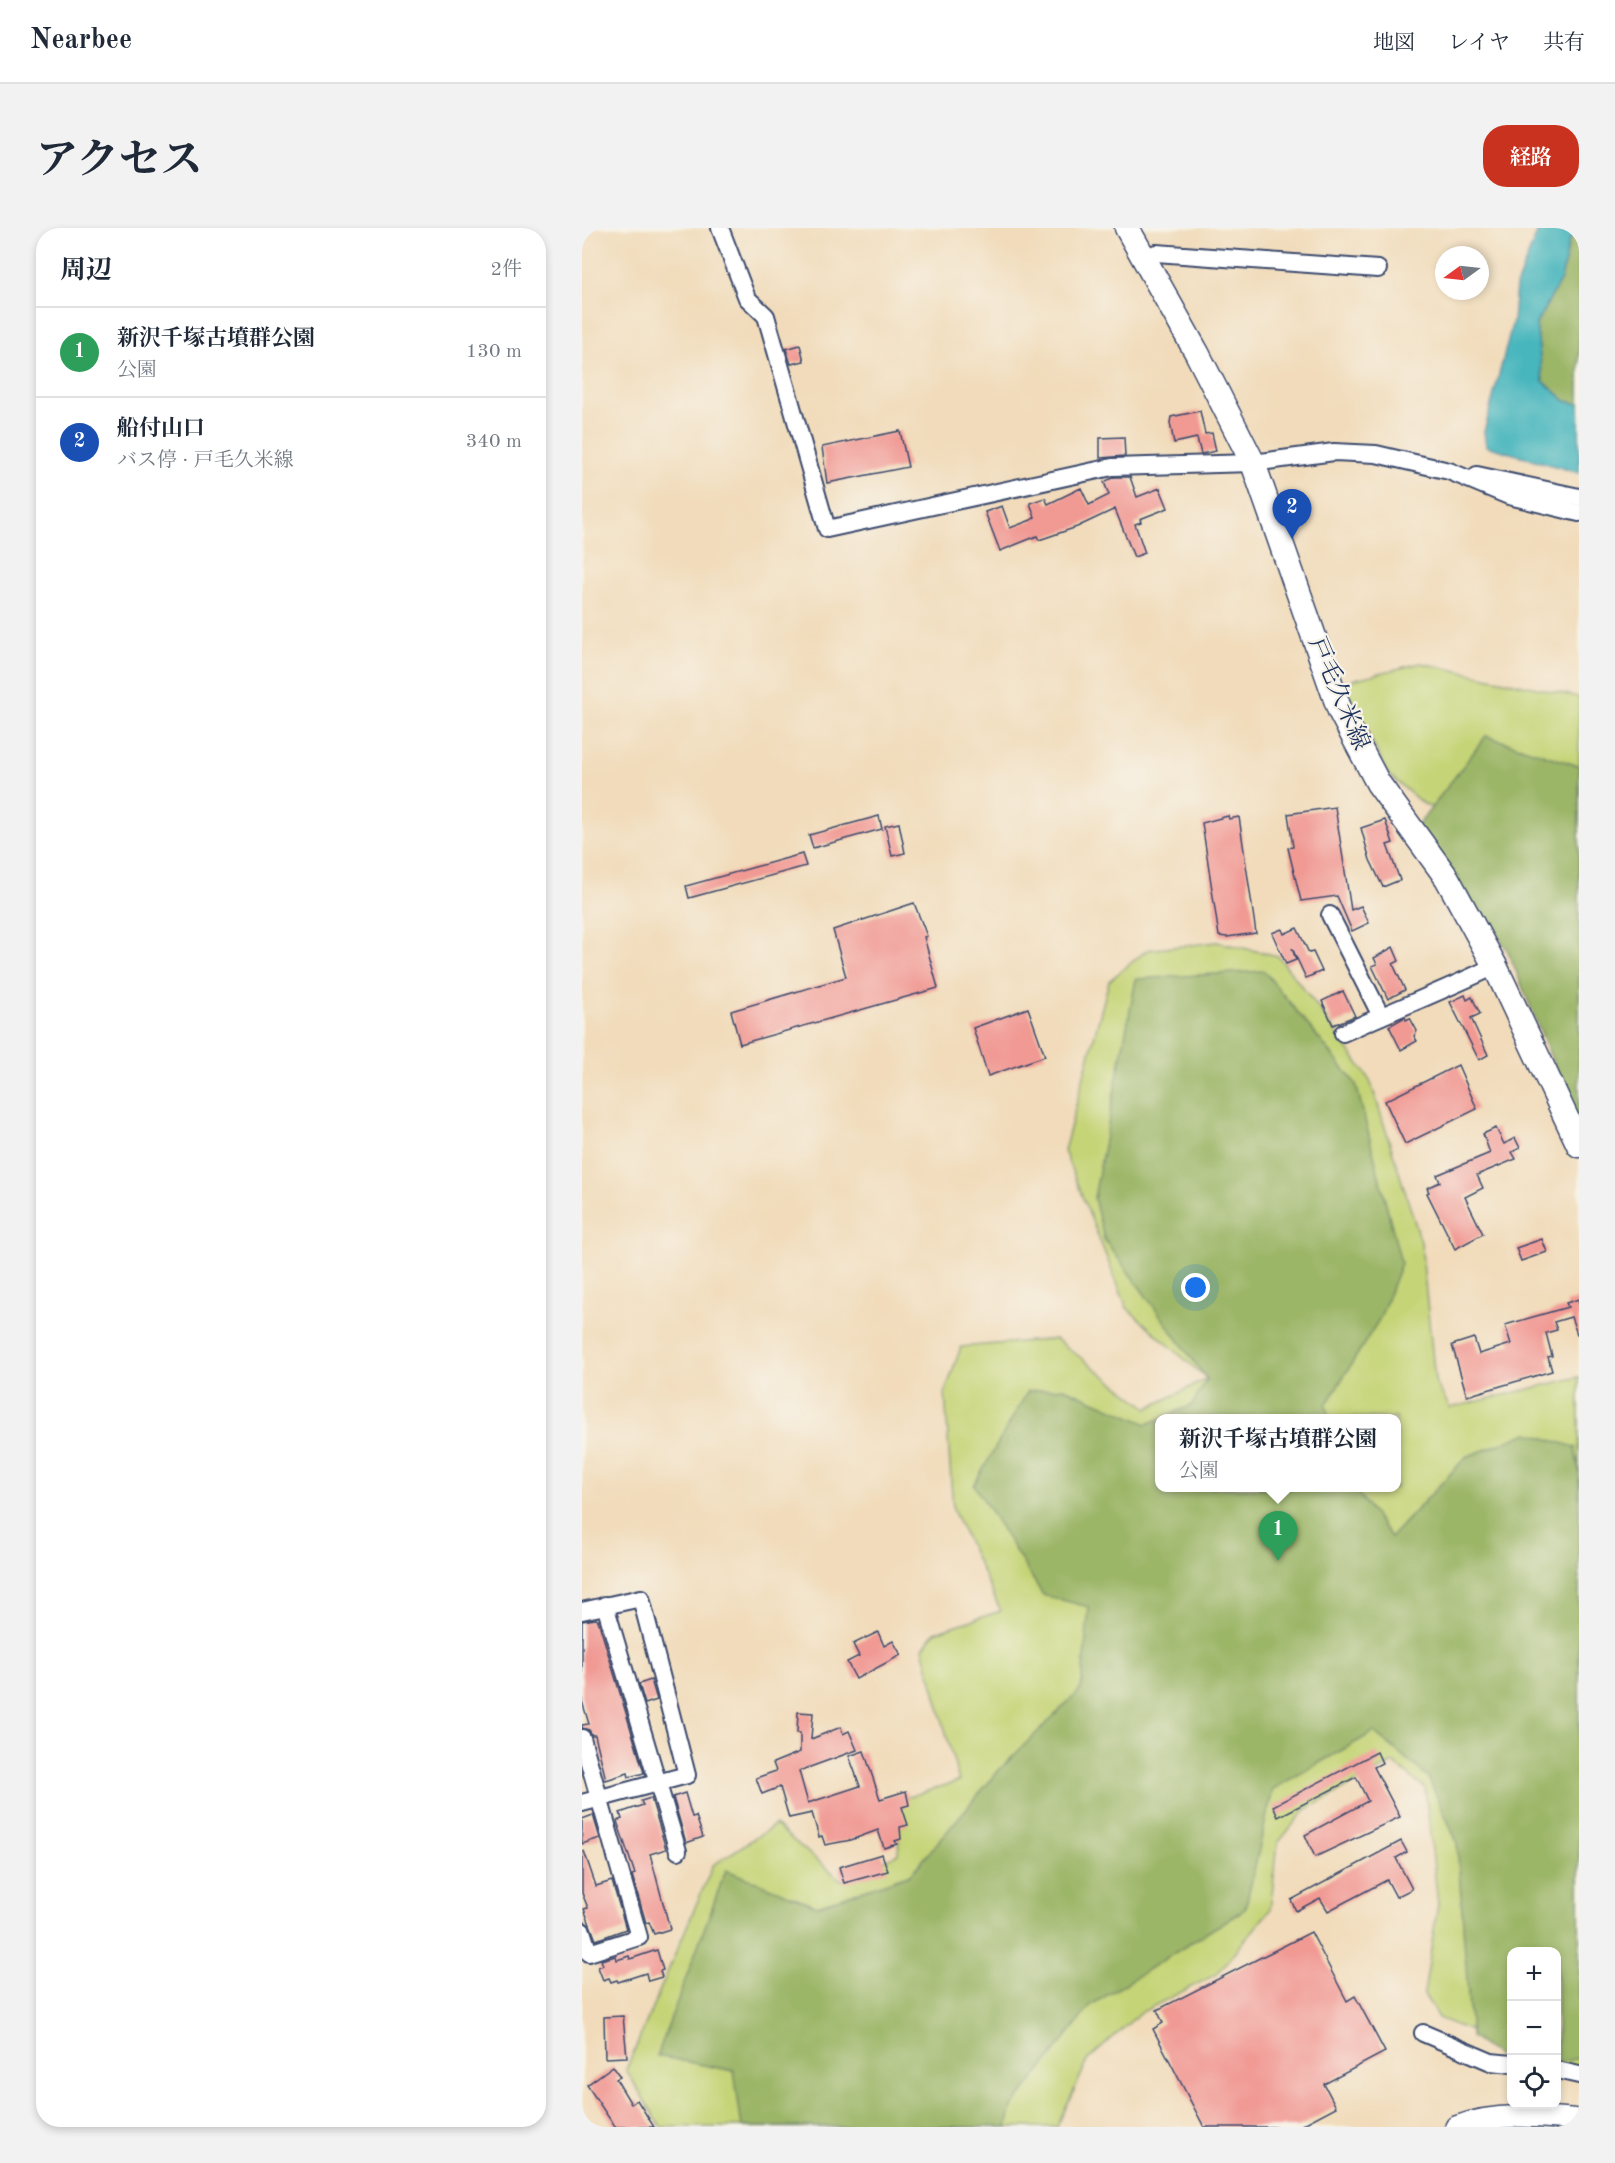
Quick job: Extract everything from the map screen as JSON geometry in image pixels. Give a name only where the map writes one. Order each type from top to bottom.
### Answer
[{"type":"main road","name":"戸毛久米線","points":[[1127,228],[1197,353],[1253,463],[1340,711],[1378,783],[1447,878],[1495,966],[1579,1145]]},
{"type":"street","points":[[720,228],[747,298],[766,316],[827,529],[1112,467],[1253,463],[1334,452],[1376,454],[1449,471],[1513,481],[1579,497]]},
{"type":"street","points":[[1144,259],[1156,253],[1378,269]]},
{"type":"street","points":[[1449,471],[1509,496],[1579,513]]},
{"type":"street","points":[[1330,915],[1381,1016]]},
{"type":"street","points":[[1343,1033],[1415,1000],[1436,994],[1495,966]]},
{"type":"street","points":[[582,1611],[641,1598],[687,1774],[582,1803]]},
{"type":"street","points":[[605,1605],[678,1851]]},
{"type":"street","points":[[582,1738],[639,1937],[589,1953],[582,1931]]},
{"type":"street","points":[[1424,2033],[1491,2062],[1507,2064]]},
{"type":"street","points":[[1561,2071],[1579,2075]]},
{"type":"street","points":[[1456,2127],[1474,2120],[1527,2117],[1579,2120]]},
{"type":"green space","points":[[1579,228],[1579,404],[1566,401],[1543,381],[1536,324],[1561,279],[1569,241]]},
{"type":"green space","points":[[1421,663],[1579,697],[1579,1069],[1490,834],[1422,803],[1388,774],[1343,682]]},
{"type":"green space","points":[[1486,736],[1579,766],[1579,1126],[1507,949],[1416,828]]},
{"type":"green space","points":[[1217,942],[1278,956],[1370,1080],[1421,1242],[1435,1381],[1450,1408],[1579,1377],[1579,2073],[1561,2066],[1561,1947],[1507,1947],[1507,2045],[1438,2018],[1424,1994],[1438,1904],[1425,1788],[1393,1763],[1305,1810],[1278,1843],[1270,1910],[1217,1974],[1140,2013],[1088,2060],[1057,2127],[661,2127],[626,2070],[713,1865],[775,1825],[841,1880],[898,1854],[902,1799],[959,1781],[923,1648],[935,1632],[1001,1611],[953,1510],[945,1393],[961,1347],[1056,1339],[1148,1408],[1207,1379],[1127,1308],[1064,1151],[1109,981],[1147,950]]},
{"type":"green space","points":[[1264,971],[1356,1084],[1401,1263],[1380,1318],[1326,1405],[1329,1414],[1171,1414],[1192,1405],[1207,1379],[1104,1239],[1094,1198],[1136,979]]},
{"type":"green space","points":[[1064,1388],[1147,1424],[1155,1421],[1155,1492],[1357,1492],[1391,1537],[1466,1457],[1528,1433],[1575,1447],[1579,1472],[1579,2058],[1561,2062],[1561,1947],[1507,1947],[1507,2062],[1471,2037],[1457,1842],[1428,1777],[1374,1732],[1273,1789],[1245,1909],[1091,2005],[1012,2107],[1007,2127],[742,2127],[734,2071],[657,2056],[726,1870],[817,1906],[911,1874],[999,1770],[1081,1689],[1089,1607],[1043,1595],[974,1485],[1028,1391]]},
{"type":"water","points":[[1539,228],[1577,228],[1569,241],[1561,279],[1536,324],[1543,381],[1566,401],[1579,404],[1579,473],[1486,446],[1484,432],[1513,321],[1516,286]]},
{"type":"building","points":[[800,345],[804,361],[791,364],[786,349]]},
{"type":"building","points":[[1200,411],[1205,434],[1212,433],[1216,451],[1201,454],[1197,438],[1174,443],[1171,417]]},
{"type":"building","points":[[900,431],[908,467],[827,483],[822,447]]},
{"type":"building","points":[[1124,437],[1125,456],[1100,458],[1100,438]]},
{"type":"building","points":[[1114,477],[1130,477],[1137,497],[1160,488],[1168,508],[1140,519],[1141,522],[1135,524],[1145,553],[1134,557],[1115,509],[1077,527],[1039,540],[1037,536],[1000,551],[985,512],[1002,506],[1010,528],[1035,517],[1030,503],[1045,498],[1048,504],[1081,488],[1089,505],[1109,495],[1104,482]]},
{"type":"building","points":[[1335,807],[1351,910],[1361,906],[1369,923],[1352,931],[1337,896],[1301,901],[1288,848],[1293,847],[1288,814]]},
{"type":"building","points":[[879,816],[882,829],[813,848],[809,835]]},
{"type":"building","points":[[1228,816],[1229,819],[1239,817],[1256,933],[1227,937],[1219,936],[1202,823]]},
{"type":"building","points":[[1385,820],[1393,843],[1387,845],[1400,880],[1383,887],[1370,860],[1361,828]]},
{"type":"building","points":[[899,823],[905,853],[892,856],[885,826]]},
{"type":"building","points":[[802,854],[806,866],[689,898],[686,886]]},
{"type":"building","points":[[914,903],[927,936],[924,937],[938,988],[740,1044],[731,1011],[846,977],[833,930]]},
{"type":"building","points":[[1297,928],[1309,953],[1313,952],[1322,971],[1306,978],[1292,948],[1296,960],[1286,964],[1272,933],[1282,929],[1284,934]]},
{"type":"building","points":[[1393,947],[1399,961],[1393,964],[1405,990],[1388,999],[1372,966],[1377,964],[1374,958]]},
{"type":"building","points":[[1343,991],[1355,1016],[1333,1025],[1322,1001]]},
{"type":"building","points":[[1465,995],[1467,1000],[1472,997],[1480,1014],[1471,1018],[1488,1055],[1479,1060],[1450,1002]]},
{"type":"building","points":[[1028,1008],[1045,1056],[988,1076],[973,1028]]},
{"type":"building","points":[[1405,1017],[1406,1020],[1410,1018],[1417,1031],[1414,1036],[1417,1041],[1401,1050],[1389,1026]]},
{"type":"building","points":[[1458,1065],[1477,1109],[1405,1144],[1385,1101]]},
{"type":"building","points":[[1496,1128],[1504,1144],[1515,1138],[1520,1148],[1512,1152],[1516,1159],[1477,1175],[1483,1188],[1465,1197],[1483,1234],[1455,1249],[1427,1193],[1429,1192],[1427,1188],[1440,1182],[1437,1175],[1490,1153],[1483,1134]]},
{"type":"building","points":[[1542,1239],[1547,1252],[1521,1261],[1516,1248]]},
{"type":"building","points":[[1579,1299],[1579,1334],[1577,1334],[1571,1317],[1554,1322],[1557,1330],[1546,1333],[1552,1356],[1548,1357],[1552,1371],[1467,1396],[1452,1345],[1474,1338],[1479,1354],[1511,1344],[1505,1325],[1568,1307],[1566,1303]]},
{"type":"building","points":[[596,1619],[644,1773],[629,1777],[628,1773],[606,1780],[595,1735],[582,1728],[582,1725],[589,1724],[582,1701],[582,1621]]},
{"type":"building","points":[[878,1632],[884,1646],[893,1641],[901,1655],[856,1679],[847,1662],[859,1656],[853,1644]]},
{"type":"building","points":[[651,1680],[657,1700],[645,1704],[639,1684]]},
{"type":"building","points":[[798,1712],[813,1713],[811,1739],[841,1727],[843,1734],[849,1731],[857,1750],[799,1771],[808,1803],[860,1786],[849,1756],[864,1751],[880,1799],[906,1791],[909,1805],[902,1807],[908,1825],[900,1827],[901,1839],[895,1841],[897,1844],[884,1848],[878,1830],[851,1840],[825,1845],[822,1836],[819,1837],[812,1813],[789,1818],[780,1787],[762,1794],[756,1778],[776,1771],[773,1763],[800,1752],[800,1733],[797,1733]]},
{"type":"building","points":[[1377,1752],[1382,1763],[1374,1767],[1400,1817],[1315,1857],[1305,1835],[1368,1801],[1356,1777],[1278,1817],[1273,1806]]},
{"type":"building","points":[[685,1793],[692,1817],[696,1816],[703,1837],[686,1843],[673,1797]]},
{"type":"building","points":[[651,1798],[666,1849],[650,1854],[670,1929],[654,1934],[649,1922],[646,1923],[632,1875],[635,1874],[617,1821],[622,1819],[620,1813],[643,1805],[641,1801]]},
{"type":"building","points":[[593,1815],[600,1838],[582,1844],[582,1819]]},
{"type":"building","points":[[1401,1841],[1407,1852],[1396,1858],[1412,1889],[1396,1897],[1387,1880],[1328,1911],[1320,1898],[1296,1911],[1291,1900]]},
{"type":"building","points":[[582,1851],[584,1851],[596,1886],[612,1881],[626,1929],[596,1940],[584,1909],[588,1908],[582,1893]]},
{"type":"building","points":[[882,1854],[888,1871],[844,1883],[839,1867]]},
{"type":"building","points":[[1311,1932],[1347,2001],[1355,1996],[1385,2052],[1324,2084],[1336,2107],[1298,2127],[1204,2127],[1153,2029],[1163,2023],[1157,2010]]},
{"type":"building","points":[[657,1950],[663,1970],[660,1971],[662,1977],[648,1981],[646,1973],[618,1982],[617,1980],[611,1982],[609,1978],[603,1980],[598,1967],[603,1965],[601,1960],[616,1956],[617,1960],[629,1956],[630,1959]]},
{"type":"building","points":[[623,2016],[627,2057],[605,2058],[604,2017]]},
{"type":"building","points":[[613,2066],[620,2077],[616,2079],[631,2104],[637,2100],[654,2127],[615,2127],[587,2085]]},
{"type":"place","name":"船付山口","points":[[1292,539]]},
{"type":"place","name":"新沢千塚古墳群公園","points":[[1278,1561]]}]
